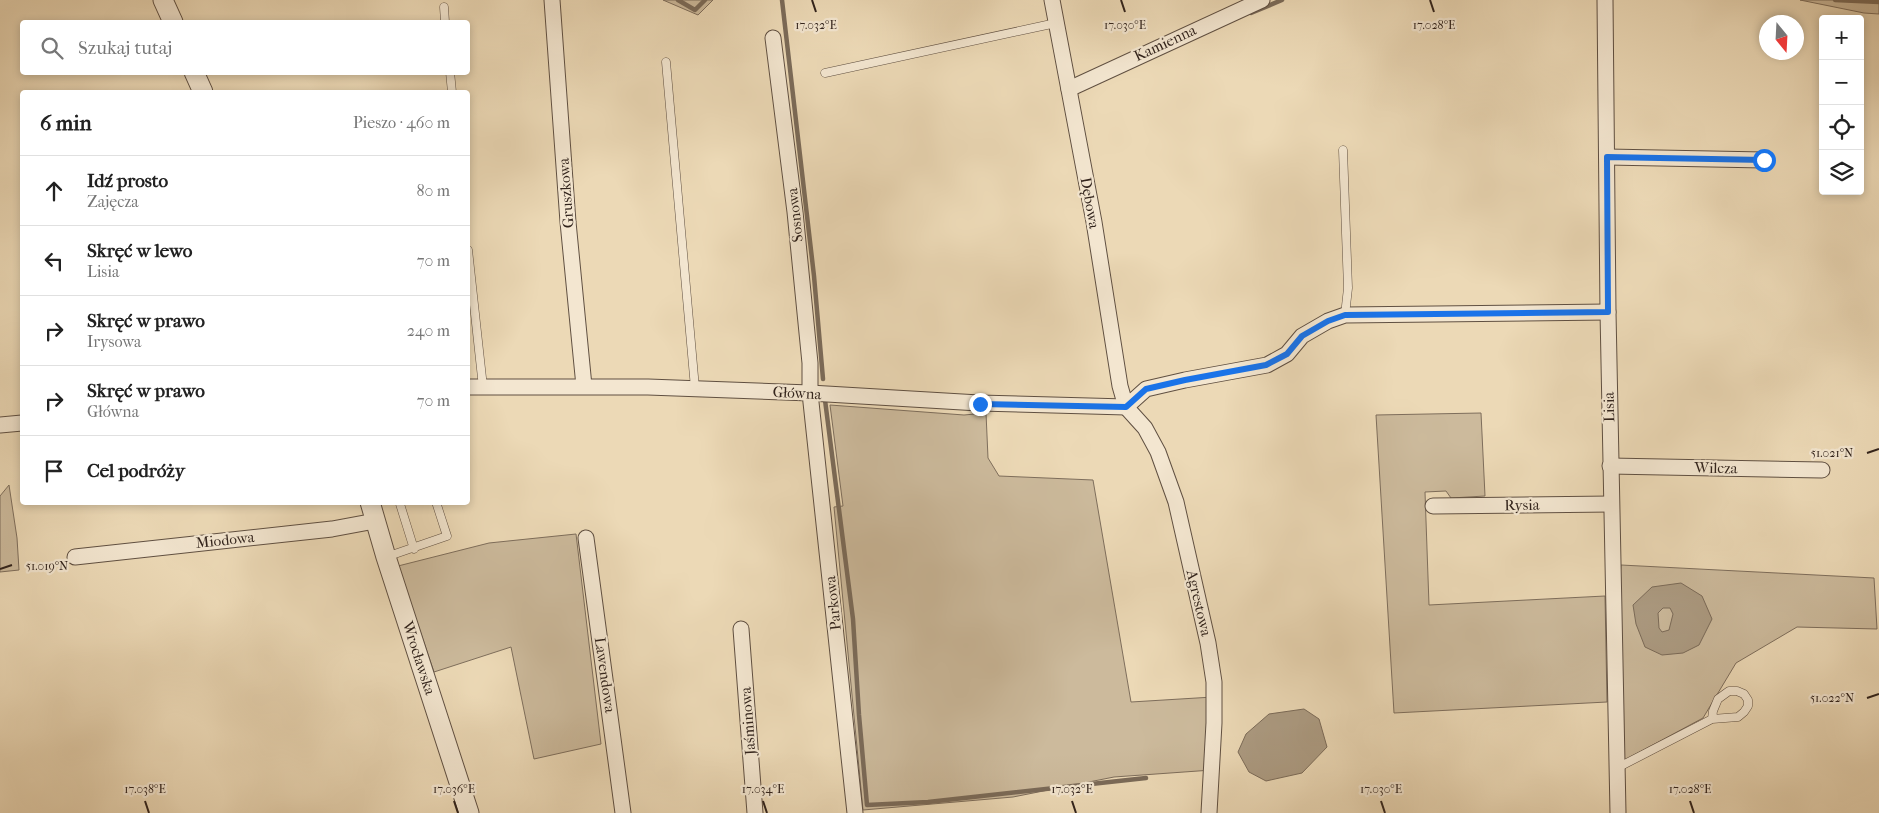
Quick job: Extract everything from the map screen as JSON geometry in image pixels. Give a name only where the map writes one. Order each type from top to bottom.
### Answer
[{"type":"street","points":[[163,0],[171,20]]},
{"type":"street","name":"Gruszkowa","points":[[552,0],[568,222],[584,386]]},
{"type":"street","name":"Dębowa","points":[[1052,0],[1094,222],[1120,386],[1126,407]]},
{"type":"street","name":"Kamienna","points":[[1069,89],[1262,0]]},
{"type":"street","name":"Lisia","points":[[1605,0],[1610,466],[1618,813]]},
{"type":"street","name":"Sosnowa","points":[[773,38],[795,212],[810,363],[810,393]]},
{"type":"street","points":[[195,75],[202,90]]},
{"type":"street","points":[[1607,157],[1764,160]]},
{"type":"street","points":[[1126,407],[1146,389],[1266,365],[1287,354],[1302,336],[1328,321],[1345,315],[1608,312]]},
{"type":"street","name":"Główna","points":[[475,387],[695,388],[980,404],[1126,407]]},
{"type":"street","name":"Parkowa","points":[[810,393],[855,813]]},
{"type":"street","name":"Agrestowa","points":[[1126,407],[1145,428],[1161,460],[1176,502],[1208,643],[1214,682],[1214,723],[1209,813]]},
{"type":"street","points":[[0,425],[20,422]]},
{"type":"street","name":"Wilcza","points":[[1610,466],[1822,470]]},
{"type":"street","name":"Rysia","points":[[1433,506],[1611,504]]},
{"type":"street","name":"Miodowa","points":[[75,557],[332,528],[373,512]]},
{"type":"street","name":"Wrocławska","points":[[373,512],[386,558],[469,813]]},
{"type":"street","name":"Lawendowa","points":[[586,538],[623,813]]},
{"type":"street","name":"Jaśminowa","points":[[741,629],[755,813]]},
{"type":"lane","points":[[444,7],[445,20]]},
{"type":"lane","points":[[825,73],[1056,22]]},
{"type":"lane","points":[[666,62],[695,388]]},
{"type":"lane","points":[[450,75],[452,90]]},
{"type":"lane","points":[[1343,150],[1348,288],[1345,315]]},
{"type":"lane","points":[[470,289],[475,387]]},
{"type":"lane","points":[[400,505],[414,549]]},
{"type":"lane","points":[[386,558],[447,536],[437,505]]},
{"type":"lane","points":[[1617,768],[1712,719],[1738,717],[1748,706],[1748,700],[1744,694],[1737,691],[1729,692],[1718,699],[1712,719]]},
{"type":"shaded area","points":[[663,0],[713,0],[698,15]]},
{"type":"shaded area","points":[[1800,0],[1879,0],[1879,14],[1864,13]]},
{"type":"shaded area","points":[[830,405],[964,415],[986,413],[988,458],[999,476],[1093,480],[1131,702],[1213,697],[1212,770],[1114,777],[1013,797],[863,810],[834,507],[843,506]]},
{"type":"shaded area","points":[[1481,413],[1485,496],[1451,498],[1446,491],[1425,492],[1429,605],[1605,596],[1607,702],[1394,713],[1376,415]]},
{"type":"shaded area","points":[[9,485],[17,538],[19,570],[0,572],[0,496]]},
{"type":"shaded area","points":[[576,534],[601,744],[534,759],[511,647],[434,672],[398,566],[489,543]]},
{"type":"shaded area","points":[[1621,565],[1874,578],[1877,629],[1797,627],[1736,663],[1703,718],[1621,762],[1618,595]]},
{"type":"shaded area","points":[[1681,583],[1702,596],[1712,619],[1699,645],[1683,653],[1662,655],[1645,647],[1636,624],[1633,605],[1652,587]],"holes":[[[1663,608],[1670,608],[1673,614],[1669,630],[1662,632],[1659,628],[1658,613]]]},
{"type":"shaded area","points":[[1304,709],[1319,719],[1327,747],[1302,773],[1266,781],[1249,772],[1238,752],[1246,734],[1269,714]]},
{"type":"waterway","points":[[678,0],[695,10],[705,0]]},
{"type":"waterway","points":[[782,0],[814,276],[823,379]]},
{"type":"waterway","points":[[1251,13],[1282,0]]},
{"type":"waterway","points":[[1835,0],[1879,2]]},
{"type":"waterway","points":[[825,400],[853,619],[867,805],[928,802],[1146,778]]},
{"type":"route","points":[[980,404],[1126,407],[1146,389],[1266,365],[1287,354],[1302,336],[1328,321],[1345,315],[1608,312],[1607,157],[1764,160]]}]
